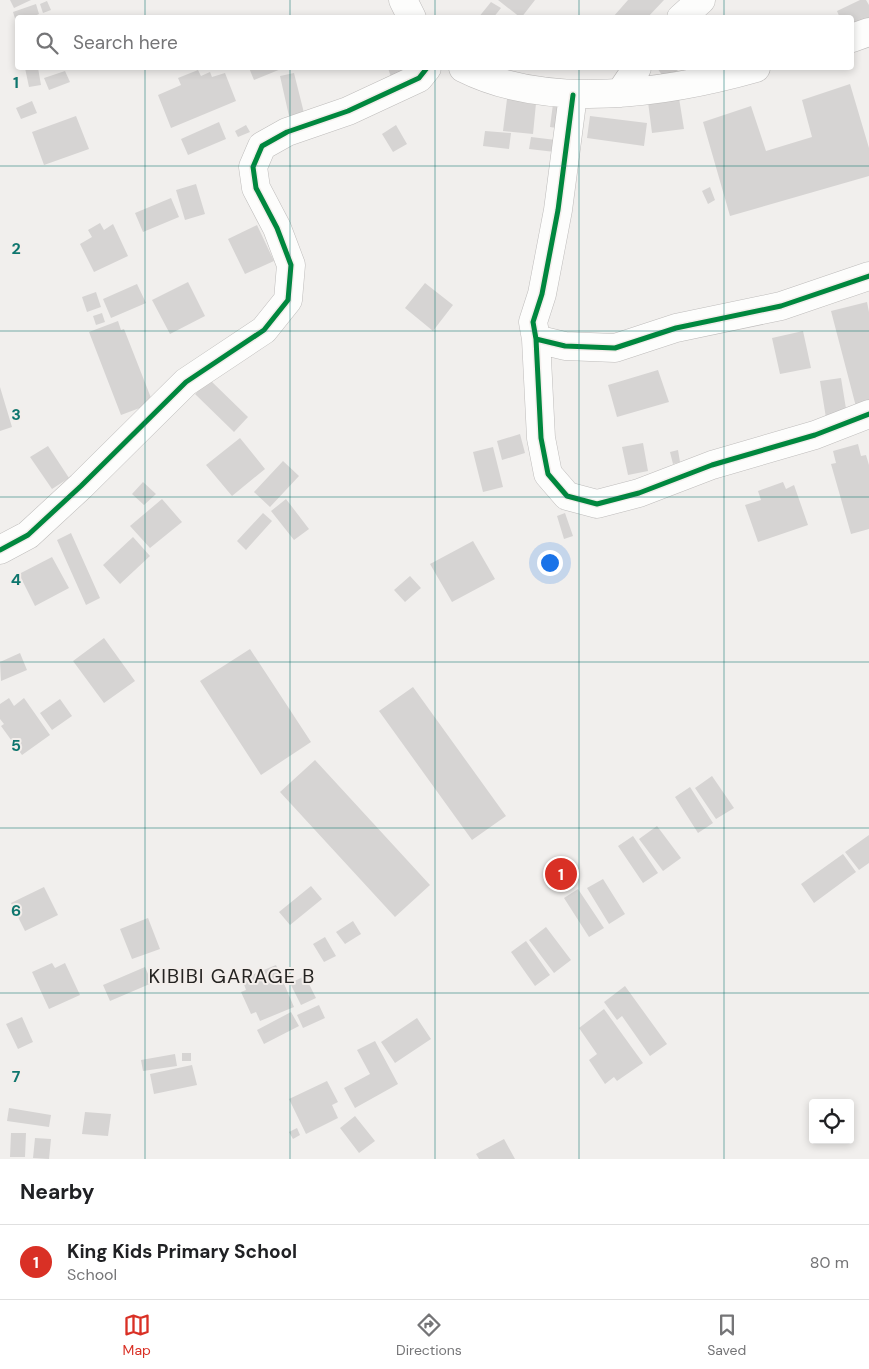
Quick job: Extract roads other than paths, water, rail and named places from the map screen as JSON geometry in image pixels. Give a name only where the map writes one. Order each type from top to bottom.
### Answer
[{"type":"street","points":[[403,0],[410,15]]},
{"type":"street","points":[[684,15],[702,0]]},
{"type":"street","points":[[854,37],[869,32]]},
{"type":"street","points":[[0,550],[28,535],[81,486],[186,382],[264,330],[288,300],[292,265],[277,228],[256,188],[253,167],[262,146],[287,132],[348,111],[375,99],[419,78],[425,70]]},
{"type":"street","points":[[467,70],[510,85],[573,95],[620,93],[715,80],[749,70]]},
{"type":"street","points":[[620,93],[636,70]]},
{"type":"street","points":[[573,95],[558,210],[542,294],[534,322],[541,438],[548,474],[567,496],[598,504],[640,493],[712,465],[815,435],[869,414]]},
{"type":"street","points":[[536,339],[565,346],[614,348],[676,328],[781,306],[869,276]]},
{"type":"place","name":"King Kids Primary School","points":[[561,874]]},
{"type":"district","name":"KIBIBI GARAGE B","points":[[232,976]]}]
